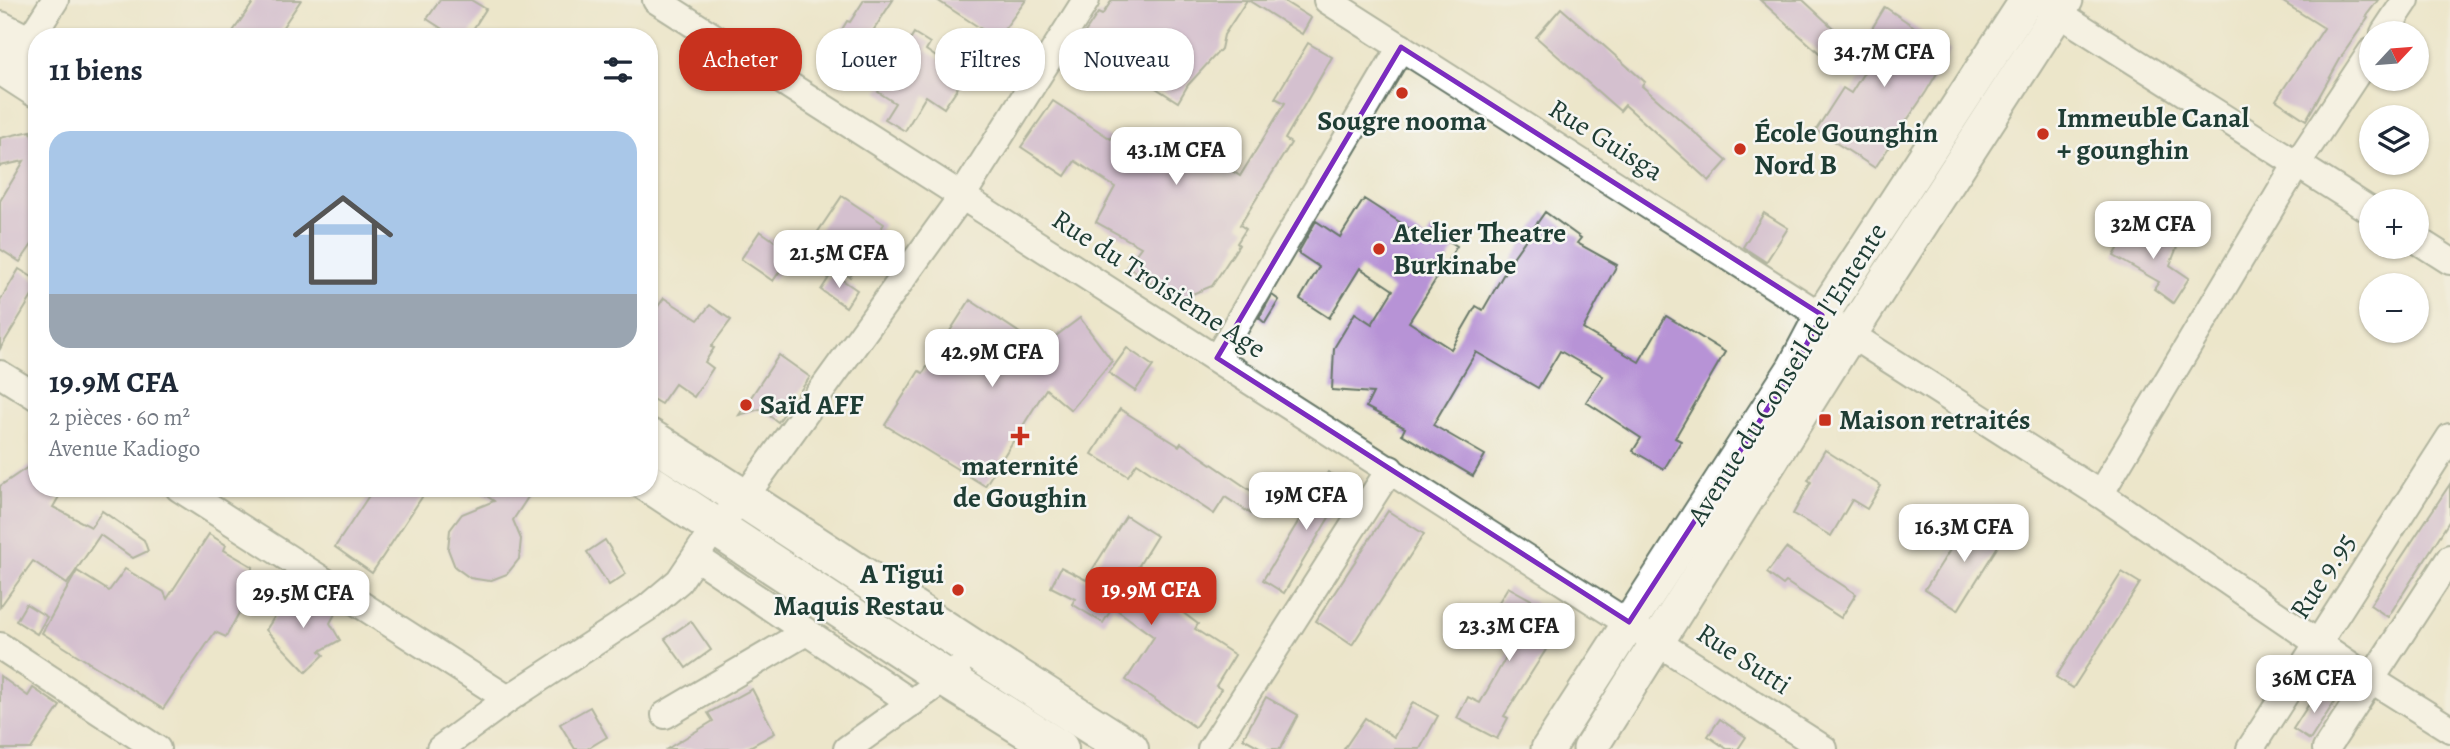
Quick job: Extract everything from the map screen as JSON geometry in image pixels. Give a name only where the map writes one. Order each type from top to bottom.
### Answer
[{"type":"highway","points":[[658,444],[1129,749]]},
{"type":"highway","points":[[658,489],[947,679],[1059,749]]},
{"type":"street","points":[[37,28],[55,0]]},
{"type":"street","name":"Rue du Troisième Age","points":[[656,0],[1629,622]]},
{"type":"street","points":[[440,749],[508,699],[647,608],[679,581],[716,526],[744,498],[962,195],[1086,0]]},
{"type":"street","name":"Rue Guisga","points":[[1327,0],[1822,314],[2099,494],[2372,680],[2450,729]]},
{"type":"street","name":"Avenue du Conseil de l'Entente","points":[[1548,749],[1794,368],[1822,314],[2026,0]]},
{"type":"street","points":[[2392,21],[2406,0]]},
{"type":"street","points":[[2054,4],[2359,203]]},
{"type":"street","name":"Avenue du Conseil de l'Entente","points":[[1590,749],[2054,4]]},
{"type":"street","points":[[16,61],[28,42]]},
{"type":"street","points":[[1217,358],[1401,47]]},
{"type":"street","points":[[2099,494],[2297,164],[2359,70]]},
{"type":"street","points":[[2429,248],[2450,261]]},
{"type":"street","points":[[0,374],[28,391]]},
{"type":"street","name":"Rue 9.95","points":[[2250,749],[2450,437]]},
{"type":"street","points":[[1210,749],[1390,469]]},
{"type":"street","points":[[193,497],[508,699]]},
{"type":"street","points":[[696,557],[912,703]]},
{"type":"street","points":[[2326,749],[2450,558]]},
{"type":"street","name":"Rue Sutti","points":[[1629,622],[1824,749]]},
{"type":"street","points":[[665,715],[806,632]]},
{"type":"street","points":[[0,646],[157,749]]},
{"type":"street","points":[[847,749],[947,679],[977,652]]},
{"type":"highlighted area","points":[[1401,47],[1822,315],[1794,368],[1629,622],[1217,358]]},
{"type":"building","points":[[255,0],[301,0],[282,28],[235,28]]},
{"type":"building","points":[[440,0],[471,0],[486,9],[474,28],[441,28],[427,19]]},
{"type":"building","points":[[864,0],[893,0],[875,28],[843,28],[847,21],[850,22]]},
{"type":"building","points":[[937,0],[1026,0],[1005,28],[980,28]]},
{"type":"building","points":[[1112,0],[1247,0],[1224,35],[1221,49],[1194,78],[1194,28],[1088,28],[1098,13],[1102,15]]},
{"type":"building","points":[[1248,0],[1282,0],[1311,18],[1302,34]]},
{"type":"building","points":[[1760,0],[1803,0],[1845,39],[1826,59]]},
{"type":"building","points":[[2280,0],[2378,0],[2366,16],[2366,21],[2359,21],[2359,31],[2306,120],[2276,100],[2324,28]]},
{"type":"building","points":[[1885,7],[1950,51],[1875,168],[1816,130],[1843,88],[1851,93],[1876,53],[1862,45]]},
{"type":"building","points":[[1561,8],[1645,82],[1642,86],[1727,161],[1709,181],[1625,105],[1620,111],[1536,37]]},
{"type":"building","points":[[921,37],[930,43],[926,50],[935,56],[935,91],[956,91],[944,108],[926,96],[905,131],[885,119],[895,103],[878,92],[921,91]]},
{"type":"building","points":[[1308,43],[1332,57],[1285,139],[1291,143],[1240,225],[1246,229],[1237,243],[1239,245],[1212,286],[1175,301],[1127,266],[1141,247],[1096,222],[1115,187],[1075,161],[1065,176],[1021,147],[1053,101],[1111,139],[1113,135],[1153,160],[1172,131],[1240,176],[1285,103],[1275,98]]},
{"type":"building","points":[[1161,91],[1184,91],[1178,102]]},
{"type":"building","points":[[28,132],[28,250],[20,262],[0,249],[0,201],[24,161],[0,166],[0,138]]},
{"type":"building","points":[[842,196],[884,224],[850,277],[805,251]]},
{"type":"building","points":[[1364,199],[1426,239],[1431,230],[1457,246],[1409,322],[1451,349],[1476,306],[1483,310],[1514,256],[1545,212],[1581,238],[1577,243],[1617,265],[1583,329],[1639,362],[1666,316],[1725,352],[1675,438],[1681,441],[1664,469],[1633,451],[1641,438],[1586,402],[1603,376],[1560,351],[1538,388],[1476,352],[1433,425],[1485,455],[1473,476],[1402,434],[1405,428],[1366,407],[1373,393],[1332,390],[1334,348],[1355,313],[1372,324],[1393,290],[1360,268],[1329,318],[1300,299],[1319,267],[1298,253],[1316,221],[1340,237]]},
{"type":"building","points":[[1764,213],[1788,228],[1766,262],[1743,247]]},
{"type":"building","points":[[2132,224],[2177,247],[2170,265],[2189,278],[2173,303],[2154,289],[2159,282],[2114,256]]},
{"type":"building","points":[[760,231],[792,253],[773,281],[741,259]]},
{"type":"building","points":[[19,269],[28,274],[28,303],[0,349],[0,301]]},
{"type":"building","points":[[832,273],[857,290],[846,307],[821,290]]},
{"type":"building","points":[[1272,295],[1279,300],[1265,323],[1259,318]]},
{"type":"building","points":[[664,298],[698,320],[710,305],[731,320],[711,347],[714,348],[705,362],[713,368],[694,397],[675,384],[661,404],[658,402],[658,306]]},
{"type":"building","points":[[970,300],[1041,347],[1080,318],[1112,361],[1071,410],[1046,389],[985,486],[885,425],[919,371],[923,373]]},
{"type":"building","points":[[1127,348],[1153,366],[1135,391],[1109,373]]},
{"type":"building","points":[[779,355],[810,377],[778,422],[760,409],[739,415]]},
{"type":"building","points":[[1120,409],[1179,446],[1181,443],[1266,501],[1256,517],[1225,497],[1214,514],[1137,463],[1128,476],[1092,454]]},
{"type":"building","points":[[1825,450],[1881,486],[1867,509],[1852,500],[1831,536],[1793,514]]},
{"type":"building","points":[[28,467],[28,497],[59,497],[53,507],[91,527],[102,511],[144,540],[148,551],[133,558],[100,535],[67,584],[33,561],[0,607],[0,486]]},
{"type":"building","points":[[1328,472],[1349,484],[1284,593],[1263,580]]},
{"type":"building","points":[[2450,484],[2450,520],[2388,617],[2370,605]]},
{"type":"building","points":[[368,497],[422,497],[372,573],[335,547]]},
{"type":"building","points":[[488,497],[528,497],[513,520],[521,539],[519,559],[507,574],[489,581],[470,578],[455,567],[448,549],[450,530],[462,514],[494,501]]},
{"type":"building","points":[[1388,511],[1424,534],[1352,645],[1316,621]]},
{"type":"building","points":[[1126,516],[1157,536],[1133,575],[1198,624],[1195,629],[1235,655],[1216,686],[1221,689],[1195,727],[1126,680],[1154,637],[1113,607],[1103,623],[1072,604],[1075,599],[1051,587],[1061,567],[1086,580]]},
{"type":"building","points":[[1971,517],[2003,538],[1958,610],[1925,589]]},
{"type":"building","points":[[209,534],[226,545],[224,550],[253,567],[248,577],[256,581],[226,637],[215,632],[163,709],[42,633],[77,571],[109,591],[125,569],[164,592],[167,599]]},
{"type":"building","points":[[605,540],[626,574],[609,585],[587,552]]},
{"type":"building","points":[[1786,548],[1856,594],[1841,618],[1786,582],[1783,585],[1767,573]]},
{"type":"building","points":[[2122,572],[2140,583],[2073,688],[2056,677]]},
{"type":"building","points":[[1508,587],[1535,602],[1547,648],[1504,716],[1508,718],[1497,739],[1457,718],[1468,697],[1480,703],[1518,636],[1488,620]]},
{"type":"building","points":[[292,590],[335,614],[330,623],[340,640],[320,651],[324,655],[306,672],[266,630]]},
{"type":"building","points":[[26,604],[47,617],[37,634],[16,621]]},
{"type":"building","points":[[691,621],[711,650],[686,668],[665,639]]},
{"type":"building","points":[[0,676],[28,696],[33,688],[60,706],[31,749],[0,749]]},
{"type":"building","points":[[752,689],[775,733],[746,749],[667,749],[713,721],[708,713]]},
{"type":"building","points":[[2318,690],[2335,701],[2310,740],[2293,729]]},
{"type":"building","points":[[1266,697],[1298,715],[1280,749],[1263,749],[1243,738]]},
{"type":"building","points":[[1413,702],[1438,716],[1420,749],[1344,749],[1365,718],[1394,737]]},
{"type":"building","points":[[590,707],[607,737],[587,749],[575,749],[560,724]]},
{"type":"building","points":[[1720,719],[1746,737],[1738,749],[1727,749],[1708,736]]},
{"type":"place","name":"Sougre nooma","points":[[1402,93]]},
{"type":"place","name":"Immeuble Canal + gounghin","points":[[2043,134]]},
{"type":"place","name":"École Gounghin Nord B","points":[[1740,149]]},
{"type":"place","name":"Atelier Theatre Burkinabe","points":[[1379,249]]},
{"type":"place","name":"Saïd AFF","points":[[746,405]]},
{"type":"place","name":"Maison retraités","points":[[1825,420]]},
{"type":"place","name":"maternité de Goughin","points":[[1020,436]]},
{"type":"place","name":"A Tigui Maquis Restau","points":[[958,590]]}]
